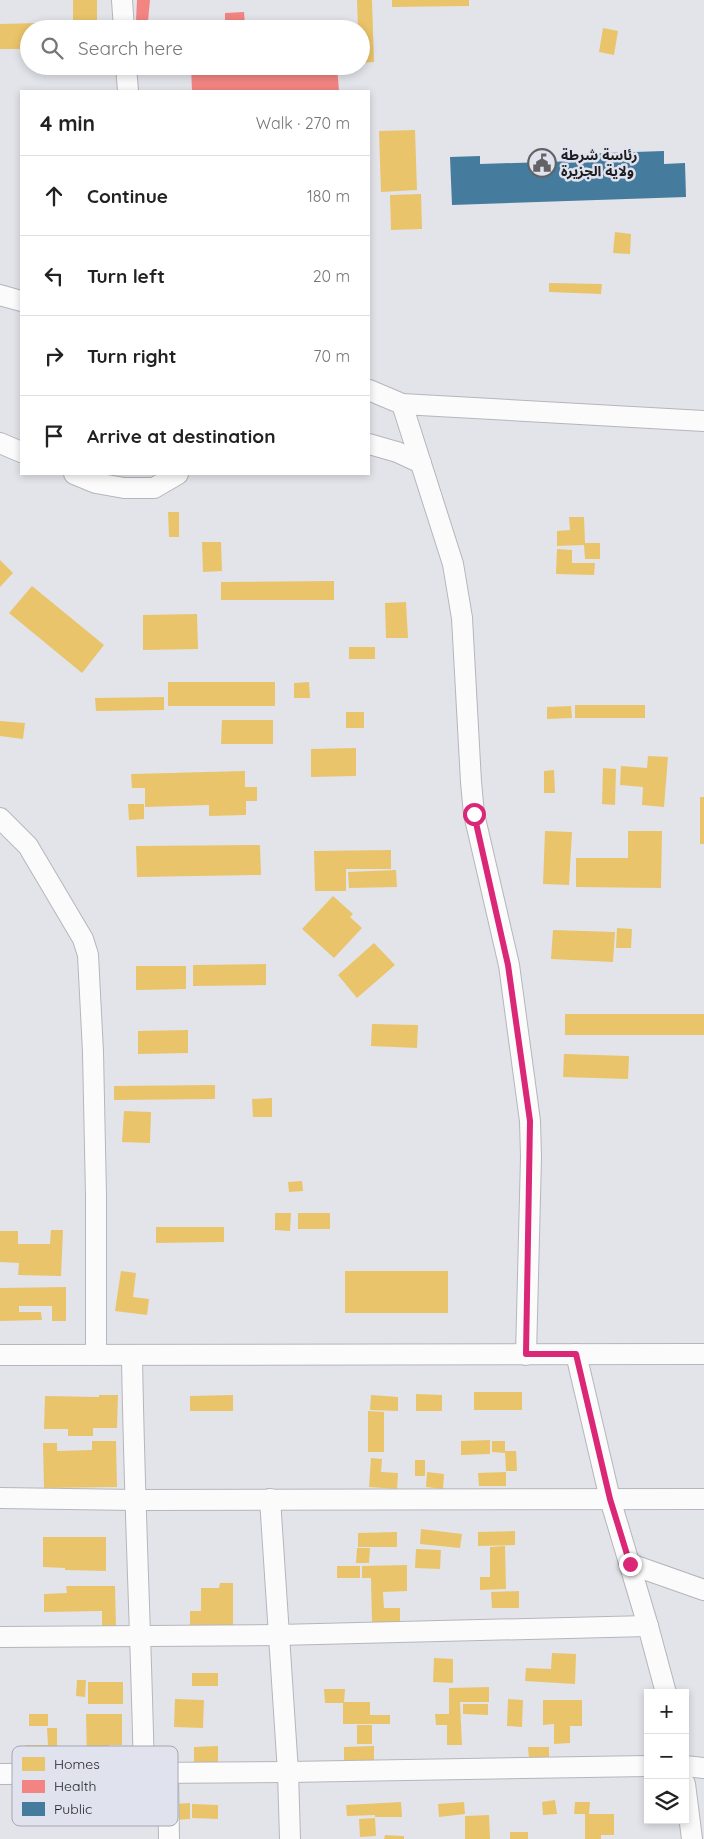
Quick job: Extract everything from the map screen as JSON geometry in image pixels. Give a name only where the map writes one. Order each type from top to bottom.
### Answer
[{"type":"street","points":[[122,0],[123,20]]},
{"type":"street","points":[[127,75],[128,90]]},
{"type":"street","points":[[0,295],[20,301]]},
{"type":"street","points":[[370,390],[402,404],[704,420]]},
{"type":"street","points":[[402,404],[453,564],[462,618],[474,814],[508,965],[530,1121],[531,1167],[526,1354]]},
{"type":"street","points":[[0,443],[20,452]]},
{"type":"street","points":[[370,444],[397,452],[421,463]]},
{"type":"street","points":[[76,475],[96,483],[124,488],[174,475]]},
{"type":"street","points":[[0,818],[28,846],[83,938],[88,955],[93,1052],[96,1196],[96,1355]]},
{"type":"street","points":[[576,1354],[610,1499],[665,1689]]},
{"type":"street","points":[[0,1355],[704,1354]]},
{"type":"street","points":[[132,1355],[134,1500],[141,1636],[143,1746]]},
{"type":"street","points":[[0,1498],[134,1500],[704,1499]]},
{"type":"street","points":[[270,1499],[288,1772],[290,1839]]},
{"type":"street","points":[[630,1564],[704,1590]]},
{"type":"street","points":[[0,1637],[278,1635],[648,1626]]},
{"type":"street","points":[[178,1774],[644,1766]]},
{"type":"street","points":[[689,1766],[704,1768]]},
{"type":"street","points":[[689,1815],[692,1839]]},
{"type":"street","points":[[170,1826],[170,1839]]},
{"type":"building: Homes","points":[[73,0],[97,0],[97,20],[73,20]]},
{"type":"building: Homes","points":[[357,0],[372,0],[374,62],[370,62],[370,20],[358,20]]},
{"type":"building: Homes","points":[[392,0],[469,0],[469,6],[392,7]]},
{"type":"building: Homes","points":[[20,23],[20,49],[0,49],[0,24]]},
{"type":"building: Homes","points":[[603,28],[618,31],[614,55],[599,52]]},
{"type":"building: Homes","points":[[415,130],[417,190],[381,192],[379,131]]},
{"type":"building: Homes","points":[[421,194],[422,229],[391,230],[390,195]]},
{"type":"building: Homes","points":[[615,232],[631,234],[630,254],[613,253]]},
{"type":"building: Homes","points":[[549,283],[602,284],[601,294],[549,292]]},
{"type":"building: Homes","points":[[168,512],[179,512],[179,537],[169,537]]},
{"type":"building: Homes","points":[[569,517],[584,517],[585,543],[600,543],[600,559],[585,559],[584,545],[557,546],[557,531],[570,530]]},
{"type":"building: Homes","points":[[202,542],[221,542],[222,571],[203,572]]},
{"type":"building: Homes","points":[[557,549],[572,550],[572,563],[595,563],[594,575],[556,574]]},
{"type":"building: Homes","points":[[0,560],[13,573],[0,587]]},
{"type":"building: Homes","points":[[334,581],[334,600],[221,600],[221,582]]},
{"type":"building: Homes","points":[[32,586],[104,645],[82,673],[9,613]]},
{"type":"building: Homes","points":[[406,602],[408,638],[386,638],[385,603]]},
{"type":"building: Homes","points":[[197,614],[198,649],[143,650],[143,615]]},
{"type":"building: Homes","points":[[349,647],[375,647],[375,659],[349,659]]},
{"type":"building: Homes","points":[[168,682],[275,682],[275,706],[168,706]]},
{"type":"building: Homes","points":[[309,682],[310,698],[294,698],[294,683]]},
{"type":"building: Homes","points":[[164,697],[164,710],[96,711],[95,698]]},
{"type":"building: Homes","points":[[575,705],[645,705],[645,718],[575,718]]},
{"type":"building: Homes","points":[[571,706],[572,718],[547,719],[547,707]]},
{"type":"building: Homes","points":[[346,712],[364,712],[364,728],[346,728]]},
{"type":"building: Homes","points":[[222,720],[273,720],[273,744],[221,744]]},
{"type":"building: Homes","points":[[0,721],[25,723],[23,739],[0,736]]},
{"type":"building: Homes","points":[[356,748],[356,776],[311,777],[311,749]]},
{"type":"building: Homes","points":[[648,756],[668,757],[664,807],[642,805],[643,787],[620,785],[621,766],[647,768]]},
{"type":"building: Homes","points":[[603,768],[616,769],[615,805],[602,804]]},
{"type":"building: Homes","points":[[554,770],[555,793],[544,793],[544,771]]},
{"type":"building: Homes","points":[[245,771],[245,787],[257,787],[257,801],[246,801],[246,815],[209,816],[209,805],[145,807],[145,788],[132,788],[131,774]]},
{"type":"building: Homes","points":[[700,797],[704,797],[704,844],[700,844]]},
{"type":"building: Homes","points":[[128,804],[144,804],[144,819],[129,820]]},
{"type":"building: Homes","points":[[545,831],[572,832],[569,885],[543,884]]},
{"type":"building: Homes","points":[[628,831],[662,831],[661,888],[576,887],[576,858],[628,858]]},
{"type":"building: Homes","points":[[260,845],[261,875],[137,877],[136,846]]},
{"type":"building: Homes","points":[[391,850],[391,869],[346,869],[346,891],[315,891],[314,851]]},
{"type":"building: Homes","points":[[396,870],[397,887],[349,888],[348,872]]},
{"type":"building: Homes","points":[[333,896],[353,914],[350,917],[362,928],[334,958],[302,929]]},
{"type":"building: Homes","points":[[617,928],[632,929],[631,948],[616,948]]},
{"type":"building: Homes","points":[[553,930],[615,932],[613,962],[551,959]]},
{"type":"building: Homes","points":[[374,943],[395,965],[357,998],[338,975]]},
{"type":"building: Homes","points":[[266,964],[266,985],[193,986],[193,965]]},
{"type":"building: Homes","points":[[136,966],[186,966],[186,989],[136,990]]},
{"type":"building: Homes","points":[[565,1014],[704,1014],[704,1035],[565,1035]]},
{"type":"building: Homes","points":[[372,1024],[418,1025],[417,1048],[371,1046]]},
{"type":"building: Homes","points":[[188,1030],[188,1053],[138,1054],[138,1031]]},
{"type":"building: Homes","points":[[564,1054],[629,1056],[628,1079],[563,1077]]},
{"type":"building: Homes","points":[[215,1085],[215,1099],[114,1100],[114,1086]]},
{"type":"building: Homes","points":[[272,1098],[272,1117],[253,1117],[252,1099]]},
{"type":"building: Homes","points":[[124,1111],[151,1112],[150,1143],[122,1142]]},
{"type":"building: Homes","points":[[302,1181],[303,1191],[289,1192],[288,1182]]},
{"type":"building: Homes","points":[[275,1213],[291,1213],[290,1231],[275,1230]]},
{"type":"building: Homes","points":[[298,1213],[330,1213],[330,1229],[298,1229]]},
{"type":"building: Homes","points":[[156,1227],[224,1227],[224,1242],[156,1243]]},
{"type":"building: Homes","points":[[51,1230],[63,1230],[61,1276],[18,1275],[19,1263],[0,1262],[0,1231],[18,1231],[18,1244],[50,1244]]},
{"type":"building: Homes","points":[[121,1271],[136,1273],[133,1297],[149,1299],[147,1315],[115,1311]]},
{"type":"building: Homes","points":[[345,1271],[448,1271],[448,1313],[345,1313]]},
{"type":"building: Homes","points":[[66,1287],[66,1321],[52,1321],[52,1306],[19,1306],[19,1312],[41,1312],[42,1320],[0,1321],[0,1288]]},
{"type":"building: Homes","points":[[474,1392],[522,1392],[522,1410],[474,1410]]},
{"type":"building: Homes","points":[[416,1394],[442,1395],[442,1411],[416,1411]]},
{"type":"building: Homes","points":[[99,1395],[118,1395],[117,1428],[93,1428],[93,1436],[68,1436],[68,1429],[44,1429],[45,1396],[99,1397]]},
{"type":"building: Homes","points":[[233,1395],[233,1411],[190,1411],[190,1396]]},
{"type":"building: Homes","points":[[371,1395],[398,1397],[398,1411],[370,1410]]},
{"type":"building: Homes","points":[[368,1411],[384,1412],[384,1452],[368,1452]]},
{"type":"building: Homes","points":[[490,1440],[490,1454],[461,1455],[461,1441]]},
{"type":"building: Homes","points":[[92,1441],[116,1441],[117,1487],[44,1488],[43,1443],[57,1443],[57,1451],[92,1450]]},
{"type":"building: Homes","points":[[492,1441],[505,1441],[505,1453],[492,1452]]},
{"type":"building: Homes","points":[[505,1451],[516,1451],[517,1471],[506,1471]]},
{"type":"building: Homes","points":[[371,1458],[382,1459],[381,1472],[398,1473],[397,1489],[369,1487]]},
{"type":"building: Homes","points":[[415,1460],[425,1460],[425,1476],[415,1476]]},
{"type":"building: Homes","points":[[427,1472],[444,1474],[443,1489],[426,1487]]},
{"type":"building: Homes","points":[[506,1472],[506,1486],[479,1486],[478,1473]]},
{"type":"building: Homes","points":[[421,1529],[462,1534],[460,1548],[420,1544]]},
{"type":"building: Homes","points":[[515,1531],[515,1545],[478,1546],[478,1532]]},
{"type":"building: Homes","points":[[397,1532],[397,1547],[358,1547],[358,1533]]},
{"type":"building: Homes","points":[[43,1537],[106,1537],[106,1571],[65,1570],[65,1568],[43,1567]]},
{"type":"building: Homes","points":[[505,1546],[506,1589],[480,1590],[480,1577],[490,1577],[490,1547]]},
{"type":"building: Homes","points":[[357,1548],[370,1548],[369,1563],[356,1563]]},
{"type":"building: Homes","points":[[416,1549],[441,1550],[440,1569],[415,1568]]},
{"type":"building: Homes","points":[[407,1565],[407,1591],[383,1592],[384,1608],[400,1608],[400,1623],[372,1624],[371,1578],[362,1578],[362,1566]]},
{"type":"building: Homes","points":[[337,1566],[360,1566],[360,1578],[337,1578]]},
{"type":"building: Homes","points":[[220,1583],[233,1583],[233,1626],[190,1626],[190,1611],[201,1611],[201,1588],[219,1588]]},
{"type":"building: Homes","points":[[66,1586],[115,1586],[116,1626],[102,1626],[102,1611],[44,1612],[44,1594],[67,1593]]},
{"type":"building: Homes","points":[[519,1591],[519,1608],[492,1608],[491,1592]]},
{"type":"building: Homes","points":[[552,1653],[576,1654],[575,1684],[525,1681],[526,1668],[551,1669]]},
{"type":"building: Homes","points":[[434,1658],[453,1659],[453,1683],[433,1682]]},
{"type":"building: Homes","points":[[192,1673],[218,1673],[218,1686],[192,1686]]},
{"type":"building: Homes","points":[[77,1680],[86,1680],[85,1697],[76,1696]]},
{"type":"building: Homes","points":[[88,1682],[123,1682],[123,1704],[88,1704]]},
{"type":"building: Homes","points":[[489,1687],[489,1702],[460,1702],[462,1745],[447,1745],[447,1725],[436,1725],[435,1714],[449,1714],[449,1688]]},
{"type":"building: Homes","points":[[324,1689],[345,1689],[344,1702],[370,1702],[370,1715],[390,1715],[390,1724],[343,1724],[343,1703],[325,1703]]},
{"type":"building: Homes","points":[[175,1699],[204,1700],[203,1728],[174,1727]]},
{"type":"building: Homes","points":[[508,1699],[523,1700],[522,1727],[507,1726]]},
{"type":"building: Homes","points":[[543,1700],[582,1700],[582,1726],[570,1726],[570,1743],[554,1744],[554,1724],[543,1725]]},
{"type":"building: Homes","points":[[463,1704],[488,1704],[488,1715],[463,1714]]},
{"type":"building: Homes","points":[[29,1714],[48,1714],[48,1726],[29,1726]]},
{"type":"building: Homes","points":[[86,1714],[122,1714],[122,1745],[87,1746]]},
{"type":"building: Homes","points":[[357,1725],[372,1725],[372,1744],[357,1744]]},
{"type":"building: Homes","points":[[47,1728],[57,1728],[57,1746],[25,1746],[25,1745],[48,1745]]},
{"type":"building: Homes","points":[[218,1746],[218,1762],[194,1762],[194,1747]]},
{"type":"building: Homes","points":[[374,1746],[374,1760],[344,1761],[344,1747]]},
{"type":"building: Homes","points":[[528,1747],[549,1747],[549,1758],[529,1758]]},
{"type":"building: Homes","points":[[555,1800],[557,1814],[543,1815],[542,1802]]},
{"type":"building: Homes","points":[[401,1802],[402,1817],[375,1817],[375,1815],[347,1816],[346,1805]]},
{"type":"building: Homes","points":[[464,1802],[465,1814],[439,1817],[438,1804]]},
{"type":"building: Homes","points":[[575,1802],[590,1802],[589,1814],[614,1814],[614,1835],[601,1835],[601,1839],[585,1839],[585,1814],[574,1814]]},
{"type":"building: Homes","points":[[190,1803],[190,1819],[178,1820],[178,1804]]},
{"type":"building: Homes","points":[[192,1804],[218,1805],[218,1819],[192,1818]]},
{"type":"building: Homes","points":[[489,1815],[490,1839],[465,1839],[465,1816]]},
{"type":"building: Homes","points":[[375,1818],[376,1836],[360,1837],[359,1819]]},
{"type":"building: Homes","points":[[510,1832],[528,1832],[528,1839],[510,1839]]},
{"type":"building: Homes","points":[[385,1835],[404,1836],[404,1839],[384,1839]]},
{"type":"building: Health","points":[[137,0],[150,0],[148,20],[136,20]]},
{"type":"building: Health","points":[[244,12],[245,20],[225,20],[225,13]]},
{"type":"building: Health","points":[[191,75],[338,75],[339,90],[192,90]]},
{"type":"building: Public","points":[[664,151],[664,164],[685,163],[686,197],[452,205],[450,157],[480,156],[480,164],[576,161],[576,154]]},
{"type":"place","name":"رئاسة شرطة ولاية الجزيرة","points":[[542,163]]},
{"type":"route","points":[[474,814],[508,965],[530,1121],[531,1157],[526,1354],[576,1354],[610,1499],[630,1564]]}]
